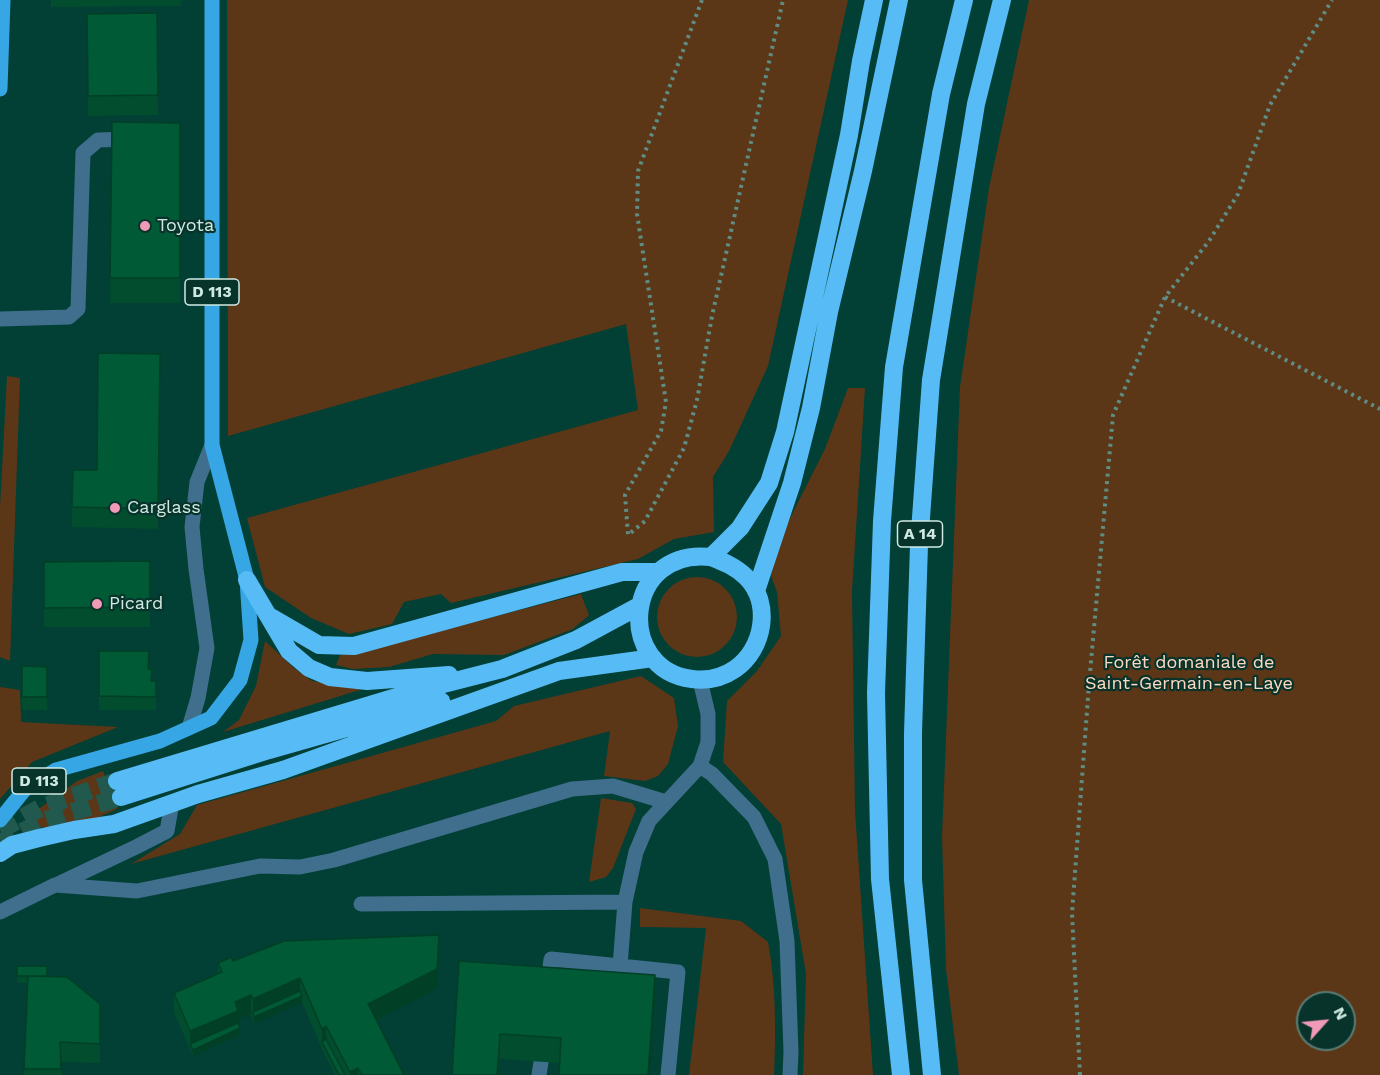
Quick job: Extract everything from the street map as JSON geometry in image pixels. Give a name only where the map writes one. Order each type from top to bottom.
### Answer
[{"type":"highway","points":[[711,557],[740,528],[769,483],[785,432],[849,135],[874,0]]},
{"type":"highway","points":[[756,591],[792,483],[811,408],[829,312],[899,0]]},
{"type":"highway","name":"A 14","points":[[901,1075],[880,879],[876,693],[882,521],[894,367],[941,94],[964,0]]},
{"type":"highway","name":"A 14","points":[[932,1075],[913,880],[913,733],[919,545],[931,380],[976,104],[1002,0]]},
{"type":"highway","points":[[711,557],[731,565],[747,578],[756,591],[761,606],[762,622],[759,637],[752,652],[742,664],[729,673],[700,681],[675,675],[664,669],[653,658],[640,631],[639,606],[643,593],[658,572],[682,559],[711,557]]},
{"type":"highway","points":[[269,616],[319,645],[354,646],[622,572],[658,572]]},
{"type":"highway","points":[[247,580],[290,651],[309,668],[330,677],[367,681],[486,673]]},
{"type":"highway","points":[[639,606],[576,640],[502,669],[416,691],[119,789],[558,670],[653,658]]},
{"type":"highway","points":[[0,853],[12,845],[74,830],[114,824],[198,794],[283,770],[558,670]]},
{"type":"main road","points":[[0,89],[3,0]]},
{"type":"main road","name":"D 113","points":[[0,820],[25,789],[56,770],[160,741],[211,718],[240,680],[251,640],[247,580],[212,446],[212,0]]},
{"type":"lane","points":[[0,319],[69,317],[78,309],[83,153],[98,140],[148,138]]},
{"type":"lane","points":[[189,728],[198,698],[207,648],[192,527],[197,482],[212,446]]},
{"type":"lane","points":[[620,966],[626,902],[636,852],[649,820],[700,766],[708,742],[708,714],[700,681]]},
{"type":"lane","points":[[700,766],[712,774],[754,817],[775,859],[787,941],[790,1075]]},
{"type":"lane","points":[[55,885],[137,891],[260,866],[300,867],[334,860],[572,789],[613,786],[666,802]]},
{"type":"lane","points":[[0,912],[166,831],[172,803]]},
{"type":"lane","points":[[361,904],[626,902]]},
{"type":"lane","points":[[548,993],[551,959],[678,972],[668,1075]]},
{"type":"path","points":[[702,0],[638,171],[637,214],[666,402],[661,431],[625,495],[628,535],[645,521],[684,448],[697,400],[712,316],[783,0]]},
{"type":"path","points":[[1080,1075],[1072,913],[1089,684],[1113,415],[1165,297],[1209,241],[1238,194],[1270,105],[1332,0]]},
{"type":"path","points":[[1165,297],[1380,409]]},
{"type":"green space","points":[[227,0],[848,0],[768,366],[729,451],[713,477],[714,532],[674,539],[638,559],[451,603],[441,594],[404,602],[392,624],[349,634],[311,618],[265,587],[247,518],[638,410],[626,324],[228,436]]},
{"type":"green space","name":"Forêt domaniale de Saint-Germain-en-Laye","points":[[1029,0],[1380,0],[1380,1075],[959,1075],[946,969],[942,837],[960,387],[989,188]]},
{"type":"green space","points":[[7,376],[20,378],[10,661],[0,657],[0,507]]},
{"type":"green space","points":[[848,388],[865,388],[852,591],[855,811],[873,1075],[803,1075],[806,974],[781,824],[723,762],[727,701],[757,671],[781,636],[777,592],[771,576],[782,534],[825,449]]},
{"type":"green space","points":[[689,577],[705,577],[726,588],[737,609],[737,625],[726,646],[705,657],[689,657],[675,651],[663,639],[657,625],[657,609],[663,595],[675,583]]},
{"type":"green space","points":[[581,594],[589,615],[573,629],[504,655],[433,654],[389,667],[353,669],[336,665],[340,655],[356,653]]},
{"type":"green space","points":[[265,641],[312,681],[363,689],[223,732],[239,720],[256,686]]},
{"type":"green space","points":[[641,676],[674,698],[678,726],[668,764],[658,776],[645,781],[604,776],[610,731],[131,864],[180,834],[197,805],[496,721],[514,706]]},
{"type":"green space","points":[[0,687],[20,690],[21,722],[118,727],[32,762],[0,799]]},
{"type":"green space","points":[[103,771],[117,809],[81,825],[32,828],[33,813],[77,781]]},
{"type":"green space","points":[[601,798],[632,803],[636,809],[613,868],[606,877],[589,882]]},
{"type":"green space","points":[[640,908],[741,921],[768,942],[775,1008],[774,1075],[689,1075],[706,928],[640,927]]},
{"type":"building","points":[[157,13],[158,95],[88,96],[87,14]]},
{"type":"building","name":"Toyota","points":[[112,122],[180,123],[180,278],[110,278]]},
{"type":"building","points":[[98,353],[160,354],[158,509],[72,507],[73,470],[97,470]]},
{"type":"building","points":[[150,561],[150,607],[44,608],[44,562]]},
{"type":"building","points":[[99,651],[149,651],[148,669],[152,669],[151,681],[156,681],[156,697],[99,696]]},
{"type":"building","points":[[22,666],[47,667],[47,697],[22,697]]},
{"type":"building","points":[[439,935],[437,969],[368,1004],[404,1075],[362,1075],[358,1068],[350,1072],[326,1026],[322,1029],[300,978],[253,999],[251,995],[235,1002],[238,1011],[190,1031],[174,993],[222,972],[218,963],[231,957],[233,961],[284,941]]},
{"type":"building","points":[[459,961],[655,975],[648,1075],[559,1075],[561,1038],[500,1034],[497,1075],[452,1075]]},
{"type":"building","points":[[17,966],[47,966],[47,976],[17,976]]},
{"type":"building","points":[[28,976],[67,977],[100,1004],[100,1044],[60,1042],[61,1069],[24,1069]]},
{"type":"building","points":[[300,991],[302,996],[254,1017],[253,1012]]},
{"type":"building","points":[[238,1023],[240,1028],[193,1050],[190,1044]]},
{"type":"building","points":[[326,1039],[345,1075],[339,1075],[322,1042]]},
{"type":"tunnel","points":[[0,830],[40,808],[117,781]]},
{"type":"tunnel","points":[[0,846],[4,841],[44,821],[121,797]]},
{"type":"place","name":"Toyota","points":[[145,226]]},
{"type":"place","name":"Carglass","points":[[115,508]]},
{"type":"place","name":"Picard","points":[[97,604]]}]
